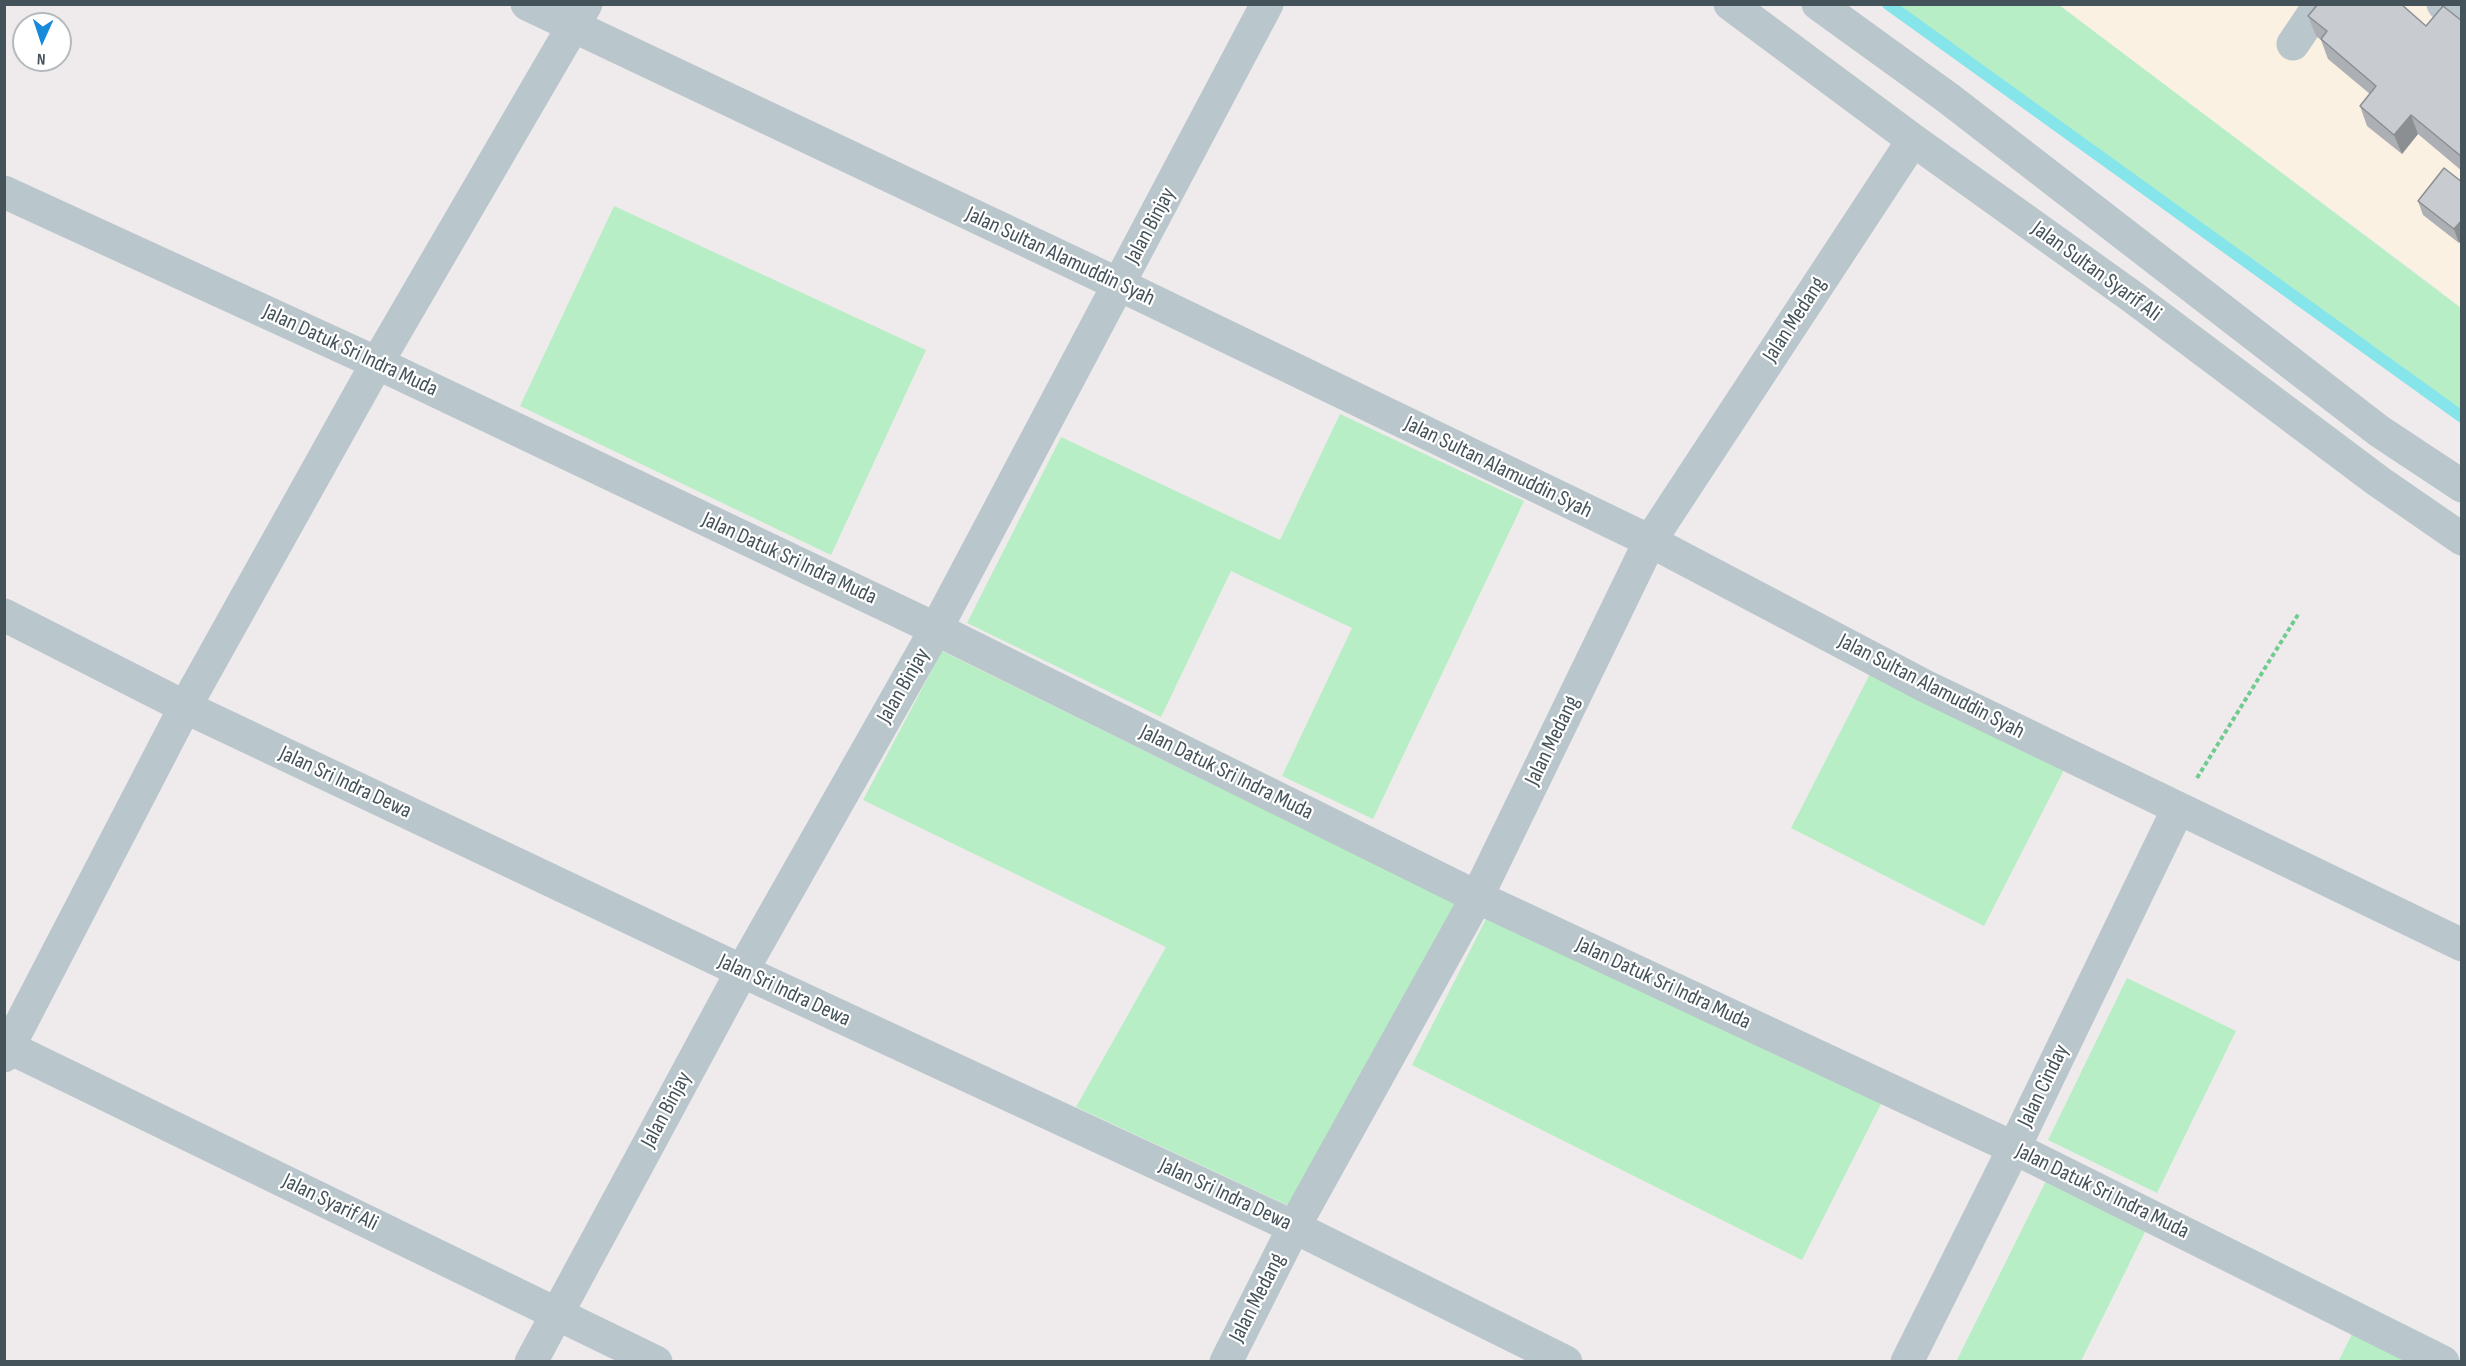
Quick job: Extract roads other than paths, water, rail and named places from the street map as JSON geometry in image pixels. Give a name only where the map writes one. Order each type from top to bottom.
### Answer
[{"type":"street","name":"Jalan Sultan Alamuddin Syah","points":[[527,4],[579,16],[1120,285],[1650,541],[1925,686],[2462,945]]},
{"type":"street","name":"Jalan Binjay","points":[[531,1362],[742,971],[936,629],[1267,4]]},
{"type":"street","name":"Jalan Sultan Syarif Ali","points":[[1730,4],[1912,140],[2144,305],[2378,481],[2462,539]]},
{"type":"street","name":"Jalan Sultan Syarif Ali","points":[[1818,4],[1948,98],[2379,431],[2462,486]]},
{"type":"street","points":[[2293,44],[2320,4]]},
{"type":"street","points":[[2443,4],[2462,19]]},
{"type":"street","points":[[6,1050],[185,706],[377,363],[579,16]]},
{"type":"street","name":"Jalan Medang","points":[[1226,1362],[1294,1227],[1477,897],[1650,541],[1912,140]]},
{"type":"street","name":"Jalan Datuk Sri Indra Muda","points":[[4,192],[377,363],[936,629],[1477,897],[2014,1148],[2443,1362]]},
{"type":"street","name":"Jalan Sri Indra Dewa","points":[[4,615],[185,706],[742,971],[1294,1227],[1566,1362]]},
{"type":"street","name":"Jalan Cinday","points":[[1907,1362],[2014,1148],[2178,809]]},
{"type":"street","name":"Jalan Syarif Ali","points":[[6,1050],[656,1362]]},
{"type":"waterway","points":[[1888,4],[2462,417]]}]
